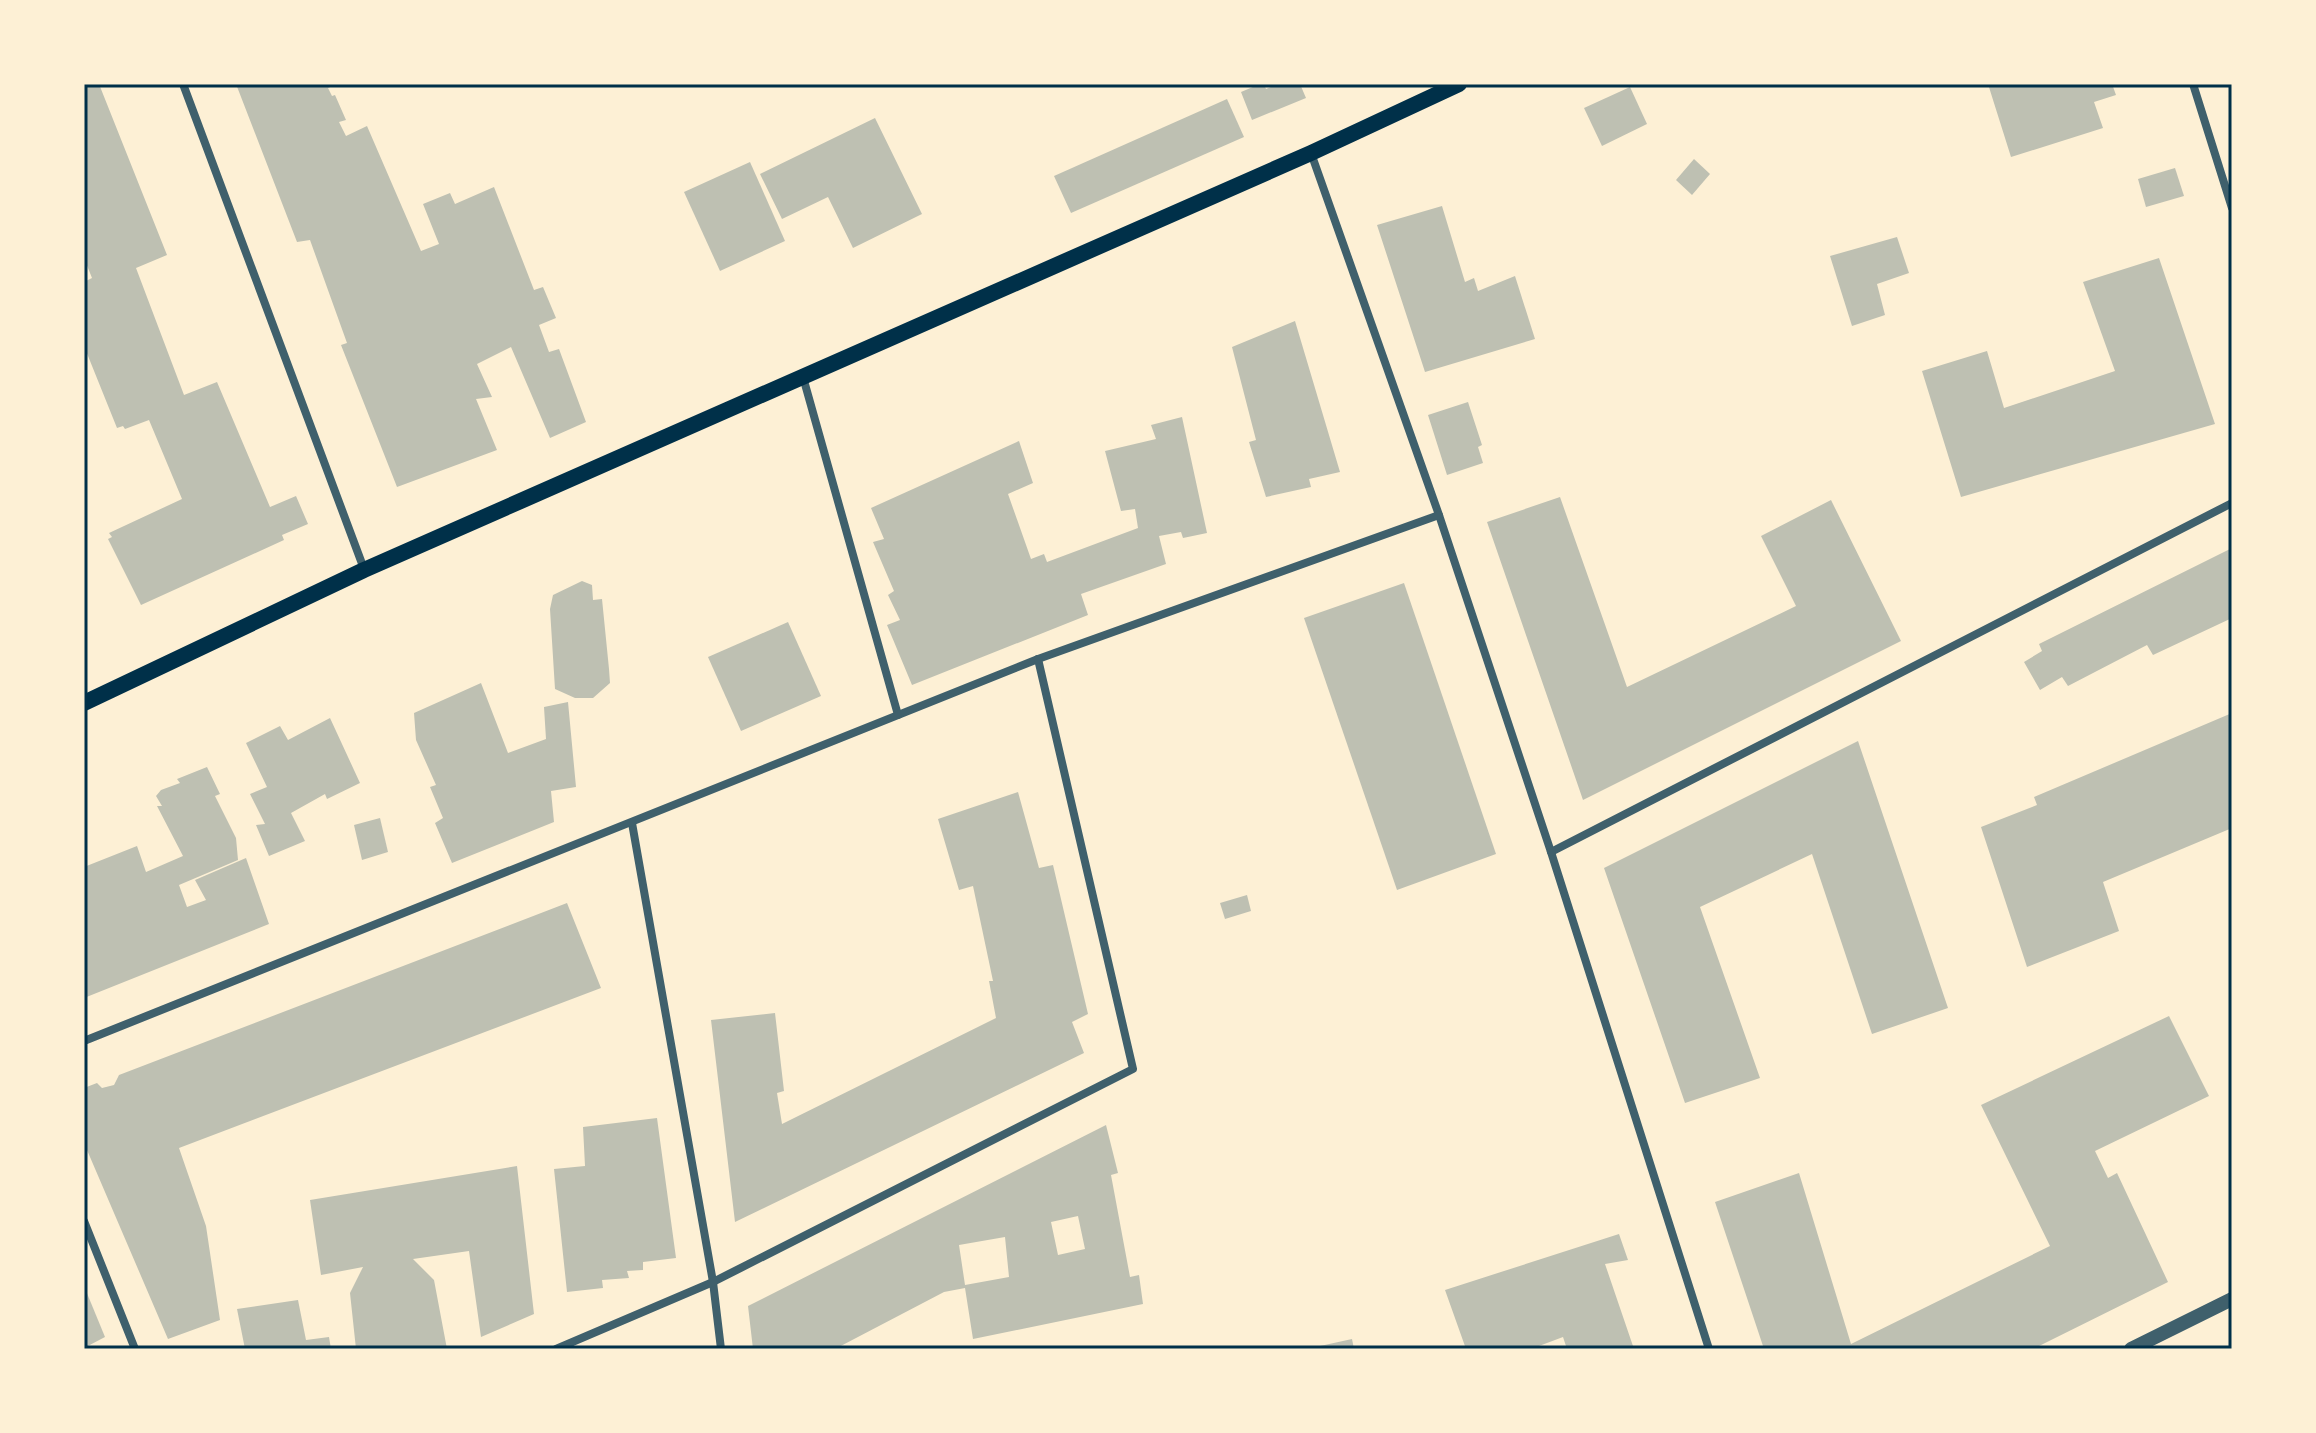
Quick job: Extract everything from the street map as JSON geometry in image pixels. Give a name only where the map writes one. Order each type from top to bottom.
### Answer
[{"type":"main road","points":[[84,703],[364,570],[1311,153],[1459,84]]},
{"type":"street","points":[[183,84],[364,570]]},
{"type":"street","points":[[2193,84],[2232,208]]},
{"type":"street","points":[[1311,153],[1439,515],[1551,852],[1709,1349]]},
{"type":"street","points":[[803,376],[898,715]]},
{"type":"street","points":[[1551,852],[2232,503]]},
{"type":"street","points":[[84,1041],[1038,659],[1439,515]]},
{"type":"street","points":[[556,1349],[713,1282],[1133,1069],[1038,659]]},
{"type":"street","points":[[632,823],[713,1282],[721,1349]]},
{"type":"street","points":[[84,1221],[135,1349]]},
{"type":"street","points":[[2131,1349],[2232,1299]]},
{"type":"building","points":[[84,84],[99,84],[167,255],[136,268],[184,395],[217,382],[270,507],[296,496],[308,524],[282,535],[284,540],[141,605],[108,539],[112,537],[109,533],[182,499],[149,420],[125,429],[123,426],[117,428],[84,346],[84,282],[92,278],[84,258]]},
{"type":"building","points":[[236,84],[337,84],[328,88],[332,96],[335,95],[346,120],[339,122],[346,136],[367,126],[421,251],[439,244],[423,204],[450,193],[455,204],[494,187],[534,290],[543,287],[556,318],[539,325],[549,352],[559,349],[586,422],[550,438],[511,347],[477,364],[492,397],[476,399],[497,450],[397,487],[341,345],[347,343],[310,240],[297,242]]},
{"type":"building","points":[[1264,84],[1266,89],[1278,84],[1300,84],[1306,98],[1252,120],[1241,92]]},
{"type":"building","points":[[1988,84],[2112,84],[2116,95],[2094,102],[2103,128],[2011,157]]},
{"type":"building","points":[[1630,87],[1647,124],[1602,146],[1584,108]]},
{"type":"building","points":[[1227,99],[1244,137],[1071,213],[1054,176]]},
{"type":"building","points":[[875,118],[922,214],[853,248],[828,197],[782,219],[760,174]]},
{"type":"building","points":[[1694,159],[1710,174],[1692,195],[1676,180]]},
{"type":"building","points":[[750,162],[785,241],[720,271],[684,192]]},
{"type":"building","points":[[2175,168],[2184,196],[2146,207],[2138,179]]},
{"type":"building","points":[[1442,206],[1465,282],[1474,278],[1478,291],[1515,276],[1535,339],[1425,372],[1377,225]]},
{"type":"building","points":[[1897,237],[1909,273],[1877,284],[1885,315],[1852,326],[1830,256]]},
{"type":"building","points":[[2159,258],[2215,424],[1961,497],[1922,371],[1987,351],[2004,408],[2115,371],[2083,282]]},
{"type":"building","points":[[1295,321],[1340,472],[1309,479],[1311,487],[1266,497],[1249,442],[1256,440],[1232,347]]},
{"type":"building","points":[[1468,402],[1482,445],[1478,447],[1483,463],[1447,475],[1428,415]]},
{"type":"building","points":[[1182,417],[1207,533],[1183,538],[1181,532],[1159,536],[1166,564],[1081,594],[1088,615],[912,685],[887,625],[900,620],[888,595],[894,591],[873,542],[884,539],[871,508],[1019,441],[1033,483],[1008,494],[1031,559],[1044,554],[1047,562],[1138,528],[1135,509],[1121,511],[1105,451],[1156,439],[1151,425]]},
{"type":"building","points":[[1560,497],[1627,687],[1796,606],[1761,536],[1831,500],[1901,641],[1583,800],[1487,522]]},
{"type":"building","points":[[2232,548],[2232,618],[2153,655],[2147,645],[2068,686],[2062,677],[2040,690],[2024,662],[2042,651],[2039,644]]},
{"type":"building","points":[[582,581],[592,585],[593,600],[602,599],[609,669],[610,683],[593,698],[575,698],[555,689],[550,609],[553,595]]},
{"type":"building","points":[[1404,583],[1496,854],[1397,890],[1304,618]]},
{"type":"building","points":[[788,622],[821,696],[741,731],[708,657]]},
{"type":"building","points":[[481,683],[508,753],[546,739],[544,707],[568,702],[576,787],[551,791],[554,822],[452,863],[435,823],[443,818],[430,787],[436,785],[416,740],[414,713]]},
{"type":"building","points":[[2232,713],[2232,828],[2103,882],[2119,931],[2027,967],[1981,827],[2037,805],[2034,797]]},
{"type":"building","points":[[330,718],[360,783],[327,799],[325,794],[291,813],[305,841],[269,856],[256,825],[265,824],[250,794],[267,787],[246,743],[280,726],[288,740]]},
{"type":"building","points":[[1858,741],[1948,1008],[1872,1034],[1812,854],[1700,907],[1760,1078],[1685,1103],[1604,868]]},
{"type":"building","points":[[207,767],[220,794],[215,796],[236,838],[238,860],[179,885],[187,907],[206,900],[195,880],[246,858],[269,924],[84,998],[84,867],[137,846],[146,872],[183,856],[157,806],[162,806],[156,796],[161,790],[180,783],[177,779]]},
{"type":"building","points":[[1018,792],[1039,868],[1053,865],[1088,1014],[1072,1022],[1084,1053],[735,1222],[711,1020],[775,1013],[784,1091],[777,1093],[782,1124],[996,1018],[989,981],[993,981],[973,886],[959,890],[938,819]]},
{"type":"building","points":[[380,818],[388,852],[362,860],[354,825]]},
{"type":"building","points":[[1247,895],[1251,911],[1225,919],[1220,903]]},
{"type":"building","points":[[567,903],[601,988],[179,1148],[206,1226],[220,1320],[168,1339],[84,1143],[84,1088],[97,1083],[102,1088],[114,1085],[119,1075]]},
{"type":"building","points":[[2169,1016],[2209,1096],[2095,1151],[2108,1178],[2117,1173],[2168,1282],[2033,1349],[1764,1349],[1715,1202],[1799,1173],[1851,1344],[2050,1246],[1981,1105]]},
{"type":"building","points":[[657,1118],[676,1258],[643,1262],[643,1270],[627,1271],[629,1278],[602,1280],[603,1288],[567,1292],[554,1169],[585,1166],[583,1127]]},
{"type":"building","points":[[1106,1125],[1118,1173],[1111,1175],[1130,1277],[1139,1275],[1143,1304],[973,1339],[965,1288],[944,1292],[835,1349],[753,1349],[748,1306]],"holes":[[[1078,1216],[1085,1249],[1058,1255],[1051,1222]],[[1005,1237],[1009,1277],[965,1285],[959,1245]]]},
{"type":"building","points":[[517,1166],[534,1314],[481,1337],[469,1251],[413,1259],[434,1280],[447,1349],[356,1349],[350,1293],[363,1267],[321,1275],[310,1200]]},
{"type":"building","points":[[1619,1234],[1628,1260],[1605,1264],[1634,1349],[1567,1349],[1563,1337],[1531,1349],[1466,1349],[1445,1290]]},
{"type":"building","points":[[84,1286],[105,1337],[84,1348]]},
{"type":"building","points":[[298,1300],[306,1340],[329,1337],[331,1349],[245,1349],[237,1309]]},
{"type":"building","points":[[1352,1339],[1354,1349],[1311,1349],[1311,1348]]}]
